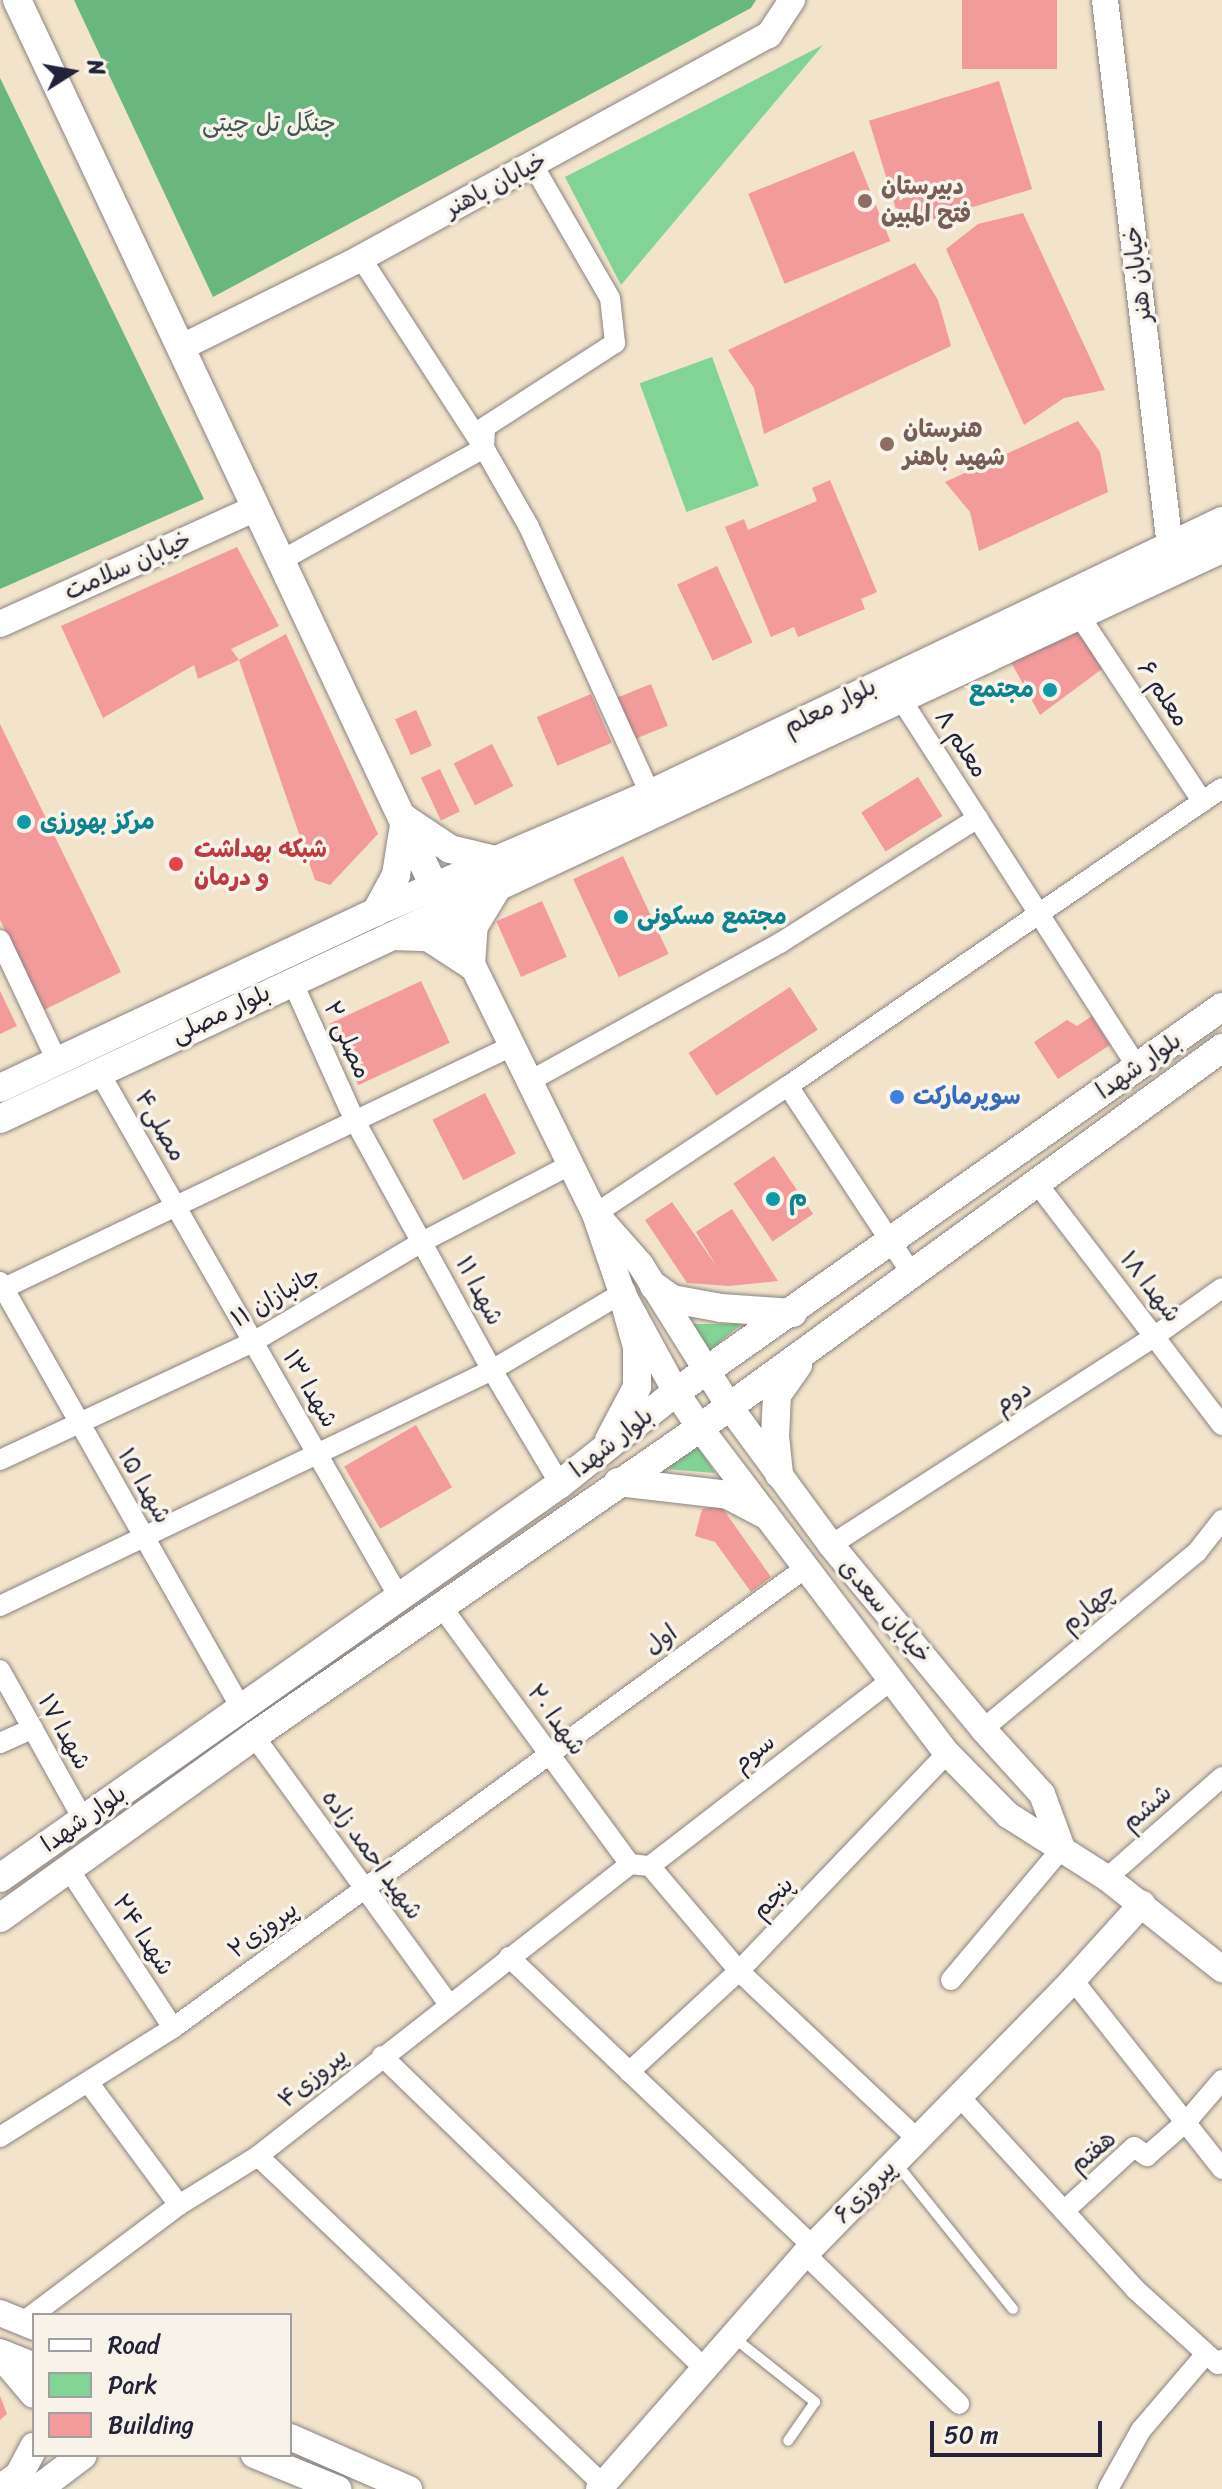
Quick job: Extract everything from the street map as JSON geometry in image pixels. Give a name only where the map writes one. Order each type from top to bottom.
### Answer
[{"type":"main road","points":[[17,0],[405,819],[439,898]]},
{"type":"main road","name":"بلوار معلم","points":[[498,872],[650,794],[1222,521]]},
{"type":"main road","name":"بلوار معلم","points":[[439,898],[901,699],[1222,549]]},
{"type":"main road","points":[[405,819],[450,849],[498,872],[474,926],[471,965],[428,937],[382,924],[396,875],[405,819]]},
{"type":"main road","name":"بلوار مصلی","points":[[0,1088],[439,898]]},
{"type":"main road","name":"بلوار مصلی","points":[[0,1119],[292,981],[382,924]]},
{"type":"main road","name":"بلوار شهدا","points":[[0,1878],[560,1484],[676,1392],[793,1313],[1222,1007]]},
{"type":"main road","name":"بلوار شهدا","points":[[0,1918],[70,1871],[254,1736],[700,1428],[1222,1048]]},
{"type":"main road","points":[[654,1286],[672,1299],[721,1308],[793,1313]]},
{"type":"main road","points":[[603,1450],[637,1387],[637,1347],[622,1293]]},
{"type":"main road","points":[[779,1474],[775,1437],[777,1395],[809,1349]]},
{"type":"main road","points":[[618,1482],[728,1495],[764,1514]]},
{"type":"main road","points":[[0,2353],[32,2392]]},
{"type":"main road","points":[[0,2489],[19,2475],[32,2451]]},
{"type":"main road","points":[[38,2489],[80,2457]]},
{"type":"street","name":"خیابان باهنر","points":[[182,347],[361,258],[769,35],[792,0]]},
{"type":"street","name":"خیابان هنر","points":[[1105,0],[1170,547]]},
{"type":"street","points":[[484,448],[485,427],[615,343],[610,298],[533,165]]},
{"type":"street","points":[[361,258],[484,448],[529,527],[650,794]]},
{"type":"street","points":[[282,560],[484,448]]},
{"type":"street","name":"خیابان سلامت","points":[[0,624],[256,508]]},
{"type":"street","name":"معلم ۶","points":[[1079,615],[1203,802]]},
{"type":"street","name":"معلم ۸","points":[[901,699],[1137,1067]]},
{"type":"street","points":[[439,898],[595,1214],[788,1086],[1222,788]]},
{"type":"street","points":[[530,1081],[780,943],[978,818]]},
{"type":"street","points":[[0,940],[57,1061]]},
{"type":"street","name":"مصلی ۲","points":[[292,981],[355,1121]]},
{"type":"street","points":[[1,1287],[512,1046]]},
{"type":"street","name":"مصلی۴","points":[[99,1072],[176,1206]]},
{"type":"street","points":[[788,1086],[912,1274]]},
{"type":"street","name":"شهدا ۱۱","points":[[355,1121],[492,1370],[560,1484]]},
{"type":"street","name":"جانبازان ۱۱","points":[[0,1460],[253,1342],[422,1242],[570,1165]]},
{"type":"street","name":"شهدا ۱۸","points":[[1036,1182],[1222,1425]]},
{"type":"street","name":"شهدا ۱۳","points":[[176,1206],[399,1597]]},
{"type":"street","name":"خیابان سعدی","points":[[595,1214],[640,1264],[729,1406],[831,1545],[983,1729],[1042,1794],[1062,1848]]},
{"type":"street","name":"خیابان سعدی","points":[[595,1214],[622,1293],[676,1392],[804,1569],[947,1753],[1008,1815],[1107,1878],[1222,1969]]},
{"type":"street","name":"شهدا ۱۵","points":[[1,1287],[241,1708]]},
{"type":"street","name":"دوم","points":[[831,1545],[1155,1336],[1222,1288]]},
{"type":"street","points":[[0,1606],[492,1370],[622,1293]]},
{"type":"street","name":"چهارم","points":[[983,1729],[1197,1552],[1222,1520]]},
{"type":"street","name":"اول","points":[[548,1753],[804,1569]]},
{"type":"street","name":"شهدا ۲۰","points":[[441,1606],[548,1753],[640,1865],[739,1971],[917,2139]]},
{"type":"street","name":"شهدا ۱۷","points":[[0,1670],[83,1819]]},
{"type":"street","name":"سوم","points":[[640,1865],[890,1681]]},
{"type":"street","points":[[0,1743],[33,1728]]},
{"type":"street","name":"شهید احمد زاده","points":[[254,1736],[449,2004]]},
{"type":"street","name":"پیروزی۲","points":[[0,2137],[173,2028],[548,1753]]},
{"type":"street","name":"پنجم","points":[[629,2072],[739,1971],[947,1753]]},
{"type":"street","name":"ششم","points":[[1107,1878],[1222,1777]]},
{"type":"street","points":[[951,1980],[1062,1848]]},
{"type":"street","name":"پیروزی۴","points":[[19,2321],[179,2205],[258,2156],[509,1957],[640,1865]]},
{"type":"street","name":"شهدا ۲۴","points":[[70,1871],[173,2028]]},
{"type":"street","name":"پیروزی۶","points":[[601,2486],[809,2250],[1073,1980],[1142,1904]]},
{"type":"street","points":[[509,1957],[809,2250],[959,2404]]},
{"type":"street","points":[[1073,1980],[1222,2169]]},
{"type":"street","points":[[382,2056],[704,2368]]},
{"type":"street","name":"هفتم","points":[[1064,2211],[1134,2147],[1147,2156],[1187,2121],[1222,2080]]},
{"type":"street","points":[[88,2082],[179,2205]]},
{"type":"street","points":[[959,2096],[1135,2289],[1214,2357],[1141,2430],[1108,2489]]},
{"type":"street","points":[[258,2156],[601,2486]]},
{"type":"street","points":[[0,2353],[32,2365]]},
{"type":"street","points":[[292,2438],[409,2489]]},
{"type":"street","points":[[259,2457],[338,2489]]},
{"type":"lane","points":[[895,2161],[1013,2309]]},
{"type":"lane","points":[[732,2336],[815,2402],[788,2441]]},
{"type":"green space","name":"جنگل تل چیتی","points":[[74,0],[756,0],[751,8],[213,297]]},
{"type":"green space","points":[[823,45],[621,285],[565,177]]},
{"type":"green space","points":[[0,78],[204,499],[0,589]]},
{"type":"green space","points":[[712,357],[759,486],[687,512],[640,383]]},
{"type":"green space","points":[[744,1322],[699,1359],[679,1324],[727,1324]]},
{"type":"green space","points":[[695,1441],[715,1473],[665,1469]]},
{"type":"building","points":[[962,0],[1057,0],[1057,69],[962,69]]},
{"type":"building","points":[[999,81],[1032,189],[902,229],[869,121]]},
{"type":"building","points":[[854,151],[890,241],[785,284],[748,194]]},
{"type":"building","points":[[1023,213],[1105,390],[1064,398],[1024,425],[946,249],[978,224]]},
{"type":"building","points":[[915,263],[938,300],[951,346],[764,434],[754,388],[728,350]]},
{"type":"building","points":[[1078,421],[1100,452],[1108,492],[979,551],[970,512],[945,482]]},
{"type":"building","points":[[830,480],[877,592],[861,599],[865,609],[798,637],[794,627],[771,637],[725,527],[744,519],[748,530],[817,501],[812,488]]},
{"type":"building","points":[[237,547],[279,626],[231,649],[239,660],[198,679],[194,665],[103,718],[61,626]]},
{"type":"building","points":[[717,566],[752,642],[713,661],[677,585]]},
{"type":"building","name":"مجتمع","points":[[1077,623],[1106,666],[1040,715],[1007,655]]},
{"type":"building","points":[[286,634],[378,834],[330,885],[315,880],[239,660]]},
{"type":"building","points":[[651,684],[668,726],[632,740],[615,699]]},
{"type":"building","points":[[591,694],[612,743],[557,766],[537,717]]},
{"type":"building","points":[[416,710],[432,746],[411,755],[395,719]]},
{"type":"building","name":"مرکز بهورزی","points":[[0,724],[121,972],[44,1010],[0,920]]},
{"type":"building","points":[[492,744],[513,786],[475,805],[454,764]]},
{"type":"building","points":[[440,769],[460,812],[441,820],[421,778]]},
{"type":"building","points":[[918,777],[942,816],[886,852],[861,813]]},
{"type":"building","name":"مجتمع مسکونی","points":[[623,856],[669,954],[619,977],[573,879]]},
{"type":"building","points":[[542,901],[567,957],[521,977],[496,921]]},
{"type":"building","points":[[421,981],[450,1043],[358,1085],[329,1024]]},
{"type":"building","points":[[790,987],[818,1030],[716,1096],[689,1053]]},
{"type":"building","points":[[0,991],[17,1026],[0,1034]]},
{"type":"building","points":[[1092,1016],[1110,1045],[1058,1079],[1034,1042],[1067,1020],[1077,1026]]},
{"type":"building","points":[[485,1093],[516,1154],[463,1180],[432,1120]]},
{"type":"building","name":"م","points":[[774,1156],[813,1214],[773,1241],[733,1183]]},
{"type":"building","points":[[672,1202],[717,1267],[696,1232],[732,1209],[778,1281],[729,1286],[687,1283],[645,1220]]},
{"type":"building","points":[[416,1425],[452,1487],[380,1529],[344,1466]]},
{"type":"building","points":[[721,1506],[771,1577],[751,1592],[715,1542],[695,1536],[702,1509]]},
{"type":"building","points":[[0,2396],[7,2414],[0,2420]]},
{"type":"place","name":"دبیرستان فتح المبین","points":[[865,201]]},
{"type":"place","name":"هنرستان شهید باهنر","points":[[887,444]]},
{"type":"place","name":"مجتمع","points":[[1050,690]]},
{"type":"place","name":"مرکز بهورزی","points":[[24,822]]},
{"type":"place","name":"شبکه بهداشت و درمان","points":[[176,864]]},
{"type":"place","name":"مجتمع مسکونی","points":[[621,917]]},
{"type":"place","name":"سوپرمارکت","points":[[897,1097]]},
{"type":"place","name":"م","points":[[773,1199]]}]
